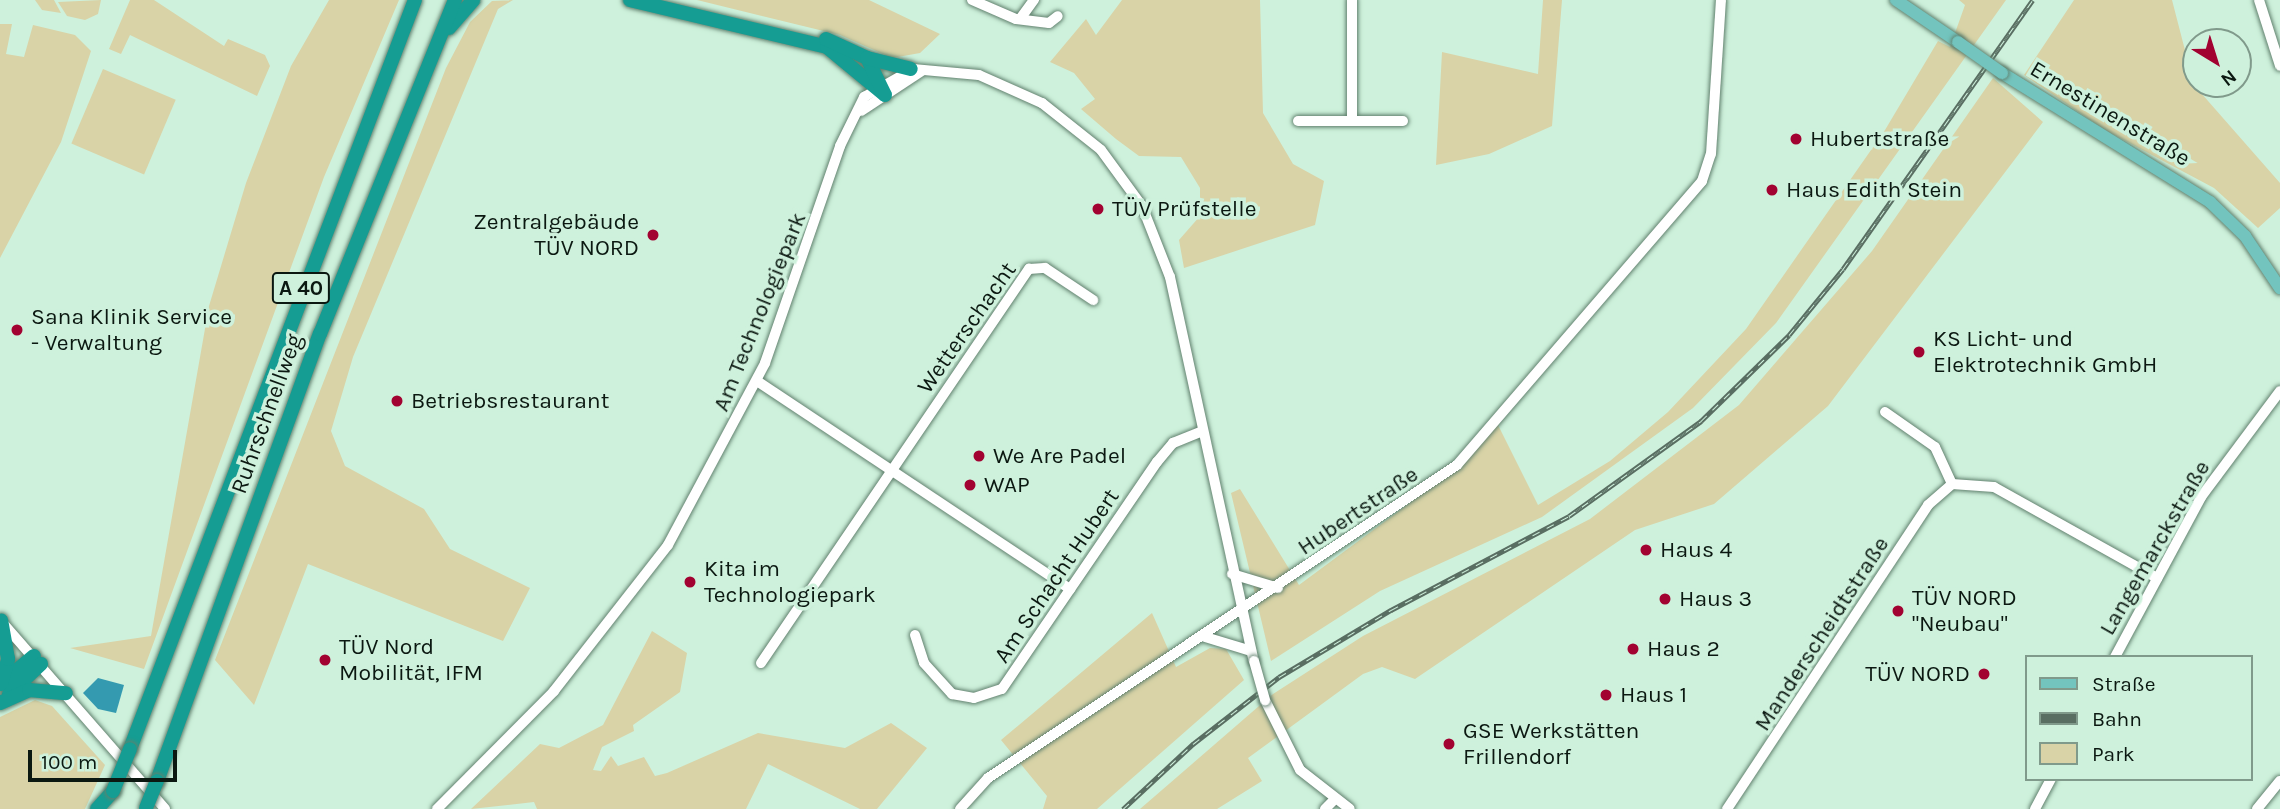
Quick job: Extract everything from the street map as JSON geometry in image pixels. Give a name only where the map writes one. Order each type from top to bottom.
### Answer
[{"type":"highway","name":"Ruhrschnellweg","points":[[106,809],[415,0]]},
{"type":"highway","name":"Ruhrschnellweg","points":[[146,809],[320,334],[455,0]]},
{"type":"highway","points":[[437,43],[473,0]]},
{"type":"highway","points":[[631,0],[827,47],[846,57],[880,89]]},
{"type":"highway","points":[[654,0],[831,40],[867,58],[917,70]]},
{"type":"highway","points":[[867,58],[880,89]]},
{"type":"highway","points":[[0,621],[8,659],[0,684]]},
{"type":"highway","points":[[0,684],[37,660]]},
{"type":"highway","points":[[0,703],[37,660]]},
{"type":"highway","points":[[0,703],[29,690],[66,692]]},
{"type":"highway","points":[[97,809],[113,791]]},
{"type":"main road","name":"Ernestinenstraße","points":[[1896,0],[2002,73],[2210,202],[2245,236],[2280,288]]},
{"type":"street","points":[[972,0],[1020,19],[1041,21],[1058,16]]},
{"type":"street","points":[[1352,0],[1352,121]]},
{"type":"street","name":"Hubertstraße","points":[[960,809],[988,778],[1205,637],[1457,465],[1688,200],[1711,154],[1720,0]]},
{"type":"street","points":[[2259,0],[2280,66]]},
{"type":"street","points":[[1020,19],[1034,1]]},
{"type":"street","points":[[1034,1],[1041,21]]},
{"type":"street","name":"Am Technologiepark","points":[[437,809],[531,717],[632,596],[701,489],[757,381],[840,146],[861,111],[880,89],[917,70],[979,75],[1065,118],[1115,167],[1154,233],[1202,431]]},
{"type":"street","points":[[1298,121],[1403,121]]},
{"type":"street","name":"Wetterschacht","points":[[893,469],[1029,269],[1045,268],[1093,300]]},
{"type":"street","points":[[757,381],[1070,589]]},
{"type":"street","name":"Langemarckstraße","points":[[2116,655],[2200,497],[2280,391]]},
{"type":"street","points":[[1885,412],[1935,447],[1952,484],[1994,487],[2157,578]]},
{"type":"street","points":[[1202,431],[1241,612],[1252,656],[1277,732],[1300,770],[1334,800],[1350,809]]},
{"type":"street","name":"Am Schacht Hubert","points":[[915,635],[924,663],[942,686],[964,697],[984,697],[1011,680],[1157,462],[1185,435],[1202,431]]},
{"type":"street","points":[[761,663],[893,469]]},
{"type":"street","name":"Manderscheidtstraße","points":[[1727,809],[1928,505],[1952,484]]},
{"type":"street","points":[[1232,573],[1278,588]]},
{"type":"street","points":[[0,621],[66,692],[165,809]]},
{"type":"street","points":[[1205,637],[1252,656]]},
{"type":"street","points":[[2035,809],[2050,781]]},
{"type":"street","points":[[2257,809],[2280,781]]},
{"type":"street","points":[[1325,809],[1334,800]]},
{"type":"green space","points":[[35,0],[54,0],[61,13],[42,10]]},
{"type":"green space","points":[[101,0],[98,14],[85,20],[67,16],[58,2]]},
{"type":"green space","points":[[130,0],[154,0],[224,46],[228,39],[265,55],[270,66],[257,96],[130,35],[121,54],[109,49]]},
{"type":"green space","points":[[329,0],[399,0],[324,177],[144,669],[70,648],[151,636],[209,306],[246,183],[291,66]]},
{"type":"green space","points":[[513,0],[498,9],[353,357],[331,431],[345,466],[424,509],[450,549],[530,588],[503,641],[308,564],[254,705],[215,660],[446,68],[470,22],[492,1]]},
{"type":"green space","points":[[697,0],[869,0],[940,34],[920,53],[892,58],[840,35]]},
{"type":"green space","points":[[1122,0],[1260,0],[1263,113],[1293,164],[1324,181],[1315,225],[1184,268],[1179,240],[1200,216],[1200,188],[1181,157],[1139,156],[1081,109],[1095,99],[1074,73],[1050,62],[1086,19],[1096,35]]},
{"type":"green space","points":[[1543,0],[1562,0],[1552,126],[1489,154],[1436,165],[1442,52],[1538,74]]},
{"type":"green space","points":[[1959,0],[2006,0],[1776,323],[1693,408],[1542,517],[1380,591],[1271,661],[1231,493],[1240,489],[1299,585],[1430,488],[1496,421],[1538,505],[1610,461],[1668,412],[1746,329],[1885,130],[1938,41],[1950,47],[1965,5]]},
{"type":"green space","points":[[2074,0],[2172,0],[2182,39],[2182,98],[2205,98],[2280,183],[2280,208],[2258,228],[2214,188],[2105,130],[2024,75]]},
{"type":"green space","points":[[0,24],[12,24],[6,54],[24,57],[33,25],[75,35],[91,51],[61,142],[0,258]]},
{"type":"green space","points":[[103,69],[176,100],[144,174],[71,144]]},
{"type":"green space","points":[[1993,78],[2043,122],[1828,406],[1714,504],[1635,530],[1415,679],[1382,667],[1363,674],[1248,758],[1262,781],[1217,809],[1140,809],[1273,694],[1363,636],[1590,519],[1739,405],[1872,251]]},
{"type":"green space","points":[[1152,613],[1176,667],[1210,648],[1226,649],[1244,680],[1097,809],[1043,809],[1047,796],[1001,740]]},
{"type":"green space","points":[[652,631],[687,653],[680,692],[633,725],[634,731],[602,747],[593,770],[601,771],[611,756],[618,766],[644,757],[655,776],[758,733],[845,748],[891,723],[927,748],[877,809],[860,809],[768,764],[746,809],[537,809],[534,802],[471,809],[540,744],[559,748],[603,725]]},
{"type":"green space","points":[[35,700],[52,706],[105,765],[85,809],[0,809],[0,717]]},
{"type":"water","points":[[98,678],[124,685],[116,713],[98,709],[83,693]]},
{"type":"railway","points":[[1123,809],[1193,744],[1279,677],[1391,610],[1569,516],[1701,421],[1789,335],[1843,269],[2033,0]]},
{"type":"place","name":"Hubertstraße","points":[[1796,139]]},
{"type":"place","name":"Haus Edith Stein","points":[[1772,190]]},
{"type":"place","name":"TÜV Prüfstelle","points":[[1098,209]]},
{"type":"place","name":"Zentralgebäude TÜV NORD","points":[[653,235]]},
{"type":"place","name":"Sana Klinik Service - Verwaltung","points":[[17,330]]},
{"type":"place","name":"KS Licht- und Elektrotechnik GmbH","points":[[1919,352]]},
{"type":"place","name":"Betriebsrestaurant","points":[[397,401]]},
{"type":"place","name":"We Are Padel","points":[[979,456]]},
{"type":"place","name":"WAP","points":[[970,485]]},
{"type":"place","name":"Haus 4","points":[[1646,550]]},
{"type":"place","name":"Kita im Technologiepark","points":[[690,582]]},
{"type":"place","name":"Haus 3","points":[[1665,599]]},
{"type":"place","name":"TÜV NORD \"Neubau\"","points":[[1898,611]]},
{"type":"place","name":"Haus 2","points":[[1633,649]]},
{"type":"place","name":"TÜV Nord Mobilität, IFM","points":[[325,660]]},
{"type":"place","name":"TÜV NORD","points":[[1984,674]]},
{"type":"place","name":"Haus 1","points":[[1606,695]]},
{"type":"place","name":"GSE Werkstätten Frillendorf","points":[[1449,744]]}]
